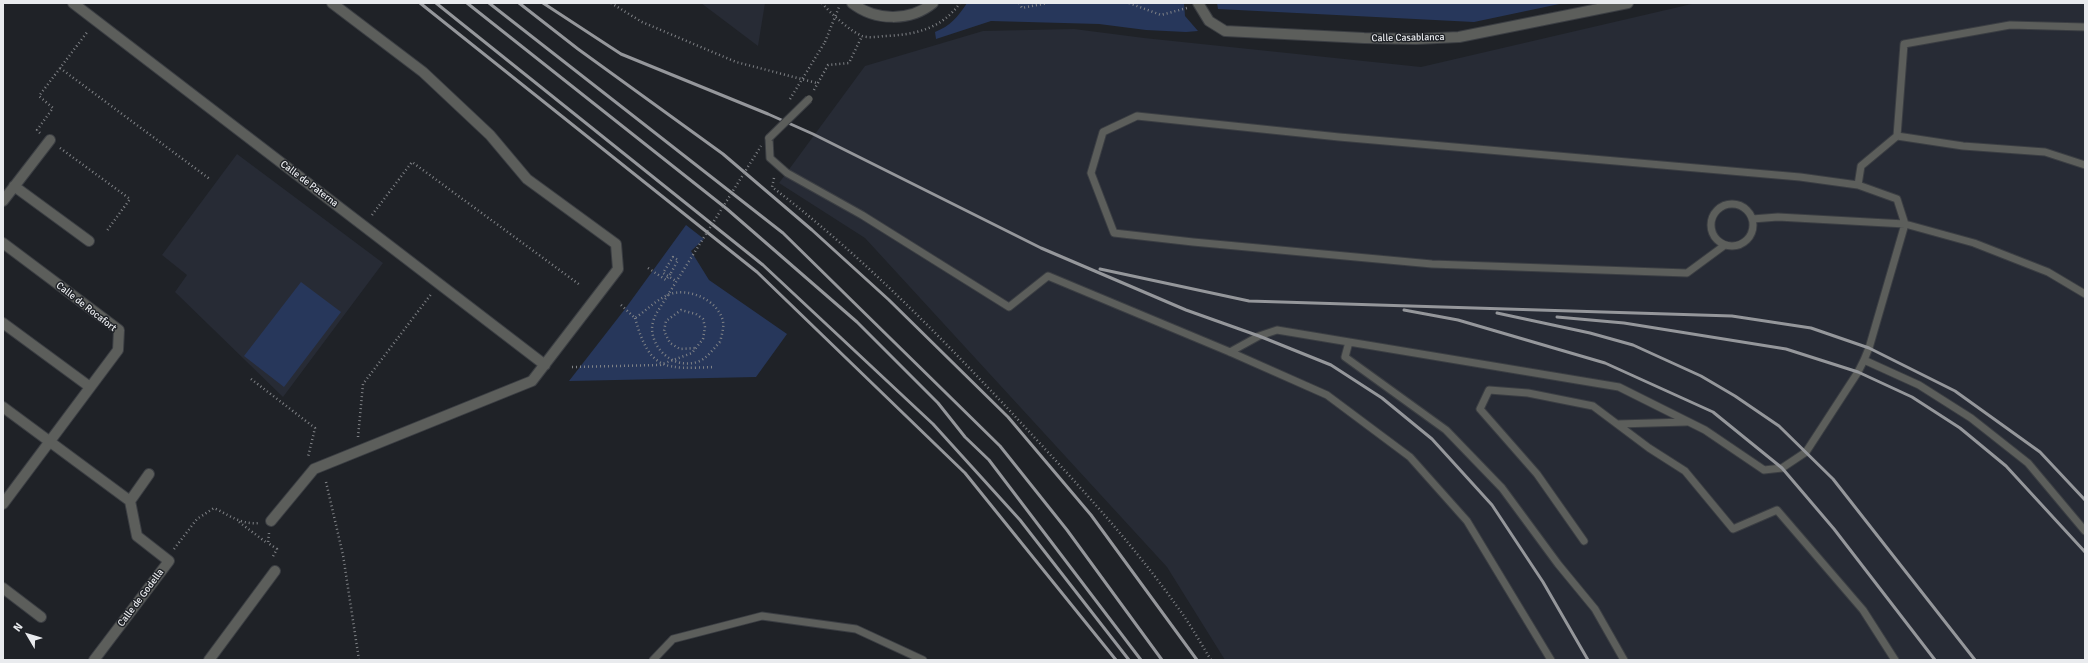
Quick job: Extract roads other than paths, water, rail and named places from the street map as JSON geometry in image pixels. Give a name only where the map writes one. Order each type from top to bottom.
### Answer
[{"type":"street","name":"Calle de Paterna","points":[[73,3],[545,365]]},
{"type":"street","points":[[271,521],[314,469],[532,381],[618,269],[616,244],[528,178],[490,135],[423,72],[332,3]]},
{"type":"street","points":[[852,3],[860,9],[881,17],[904,17],[925,9],[933,3]]},
{"type":"street","name":"Calle Casablanca","points":[[1198,4],[1209,21],[1225,31],[1416,39],[1459,37],[1628,3]]},
{"type":"street","points":[[3,201],[50,140]]},
{"type":"street","points":[[14,186],[89,241]]},
{"type":"street","name":"Calle de Rocafort","points":[[3,243],[119,330],[118,350],[4,500]]},
{"type":"street","points":[[3,323],[90,387]]},
{"type":"street","points":[[3,407],[130,501],[148,474]]},
{"type":"street","name":"Calle de Godella","points":[[94,660],[169,561],[137,536],[130,501]]},
{"type":"street","points":[[209,660],[275,571]]},
{"type":"street","points":[[3,588],[41,617]]},
{"type":"lane","points":[[1858,185],[1861,166],[1897,136],[1904,44],[2010,25],[2085,28]]},
{"type":"lane","points":[[809,99],[766,140],[770,158],[787,173],[862,215],[1008,307],[1048,276],[1230,352],[1327,395],[1410,457],[1466,521],[1552,660]]},
{"type":"lane","points":[[1230,352],[1259,336],[1277,330],[1619,387],[1705,430],[1764,470],[1782,468],[1806,452],[1858,372],[1869,348],[1905,224],[1897,199],[1858,185],[1800,177],[1339,136],[1136,116],[1103,132],[1091,173],[1114,233],[1193,242],[1432,264],[1687,273],[1725,245]]},
{"type":"lane","points":[[1897,136],[1963,146],[2045,152],[2085,165]]},
{"type":"lane","points":[[1734,202],[1750,210],[1754,227],[1746,242],[1730,247],[1725,245],[1715,239],[1710,223],[1718,208],[1734,202]]},
{"type":"lane","points":[[1752,219],[1778,217],[1905,224],[1974,243],[2048,272],[2085,294]]},
{"type":"lane","points":[[1349,342],[1345,358],[1446,430],[1502,488],[1558,564],[1595,608],[1624,660]]},
{"type":"lane","points":[[1864,360],[1919,385],[1971,418],[2028,463],[2085,531]]},
{"type":"lane","points":[[1584,541],[1537,474],[1480,409],[1489,390],[1528,393],[1593,406],[1649,448],[1685,471],[1733,530],[1777,510],[1863,610],[1895,660]]},
{"type":"lane","points":[[1618,424],[1688,422]]},
{"type":"lane","points":[[653,660],[673,639],[762,616],[856,629],[923,660]]},
{"type":"railway","points":[[420,3],[757,272],[965,473],[1116,660]]},
{"type":"railway","points":[[436,3],[763,265],[933,424],[1020,520],[1129,660]]},
{"type":"railway","points":[[467,3],[727,209],[857,322],[938,403],[965,437],[989,460],[1141,660]]},
{"type":"railway","points":[[489,3],[783,233],[1000,446],[1067,530],[1162,660]]},
{"type":"railway","points":[[519,3],[578,49],[723,154],[812,230],[889,300],[1008,417],[1091,515],[1197,660]]},
{"type":"railway","points":[[543,3],[621,54],[813,134],[1041,248],[1186,310],[1259,336],[1331,365],[1382,398],[1432,439],[1492,505],[1543,582],[1588,660]]},
{"type":"railway","points":[[1100,269],[1249,301],[1732,316],[1811,328],[1869,348],[1955,391],[2040,452],[2085,500]]},
{"type":"railway","points":[[1404,310],[1458,320],[1605,363],[1713,412],[1782,468],[1834,529],[1935,660]]},
{"type":"railway","points":[[1497,313],[1590,333],[1633,345],[1701,376],[1735,396],[1779,426],[1833,479],[1975,660]]},
{"type":"railway","points":[[1557,317],[1624,323],[1786,349],[1858,372],[1912,397],[1960,428],[2006,466],[2085,552]]}]
